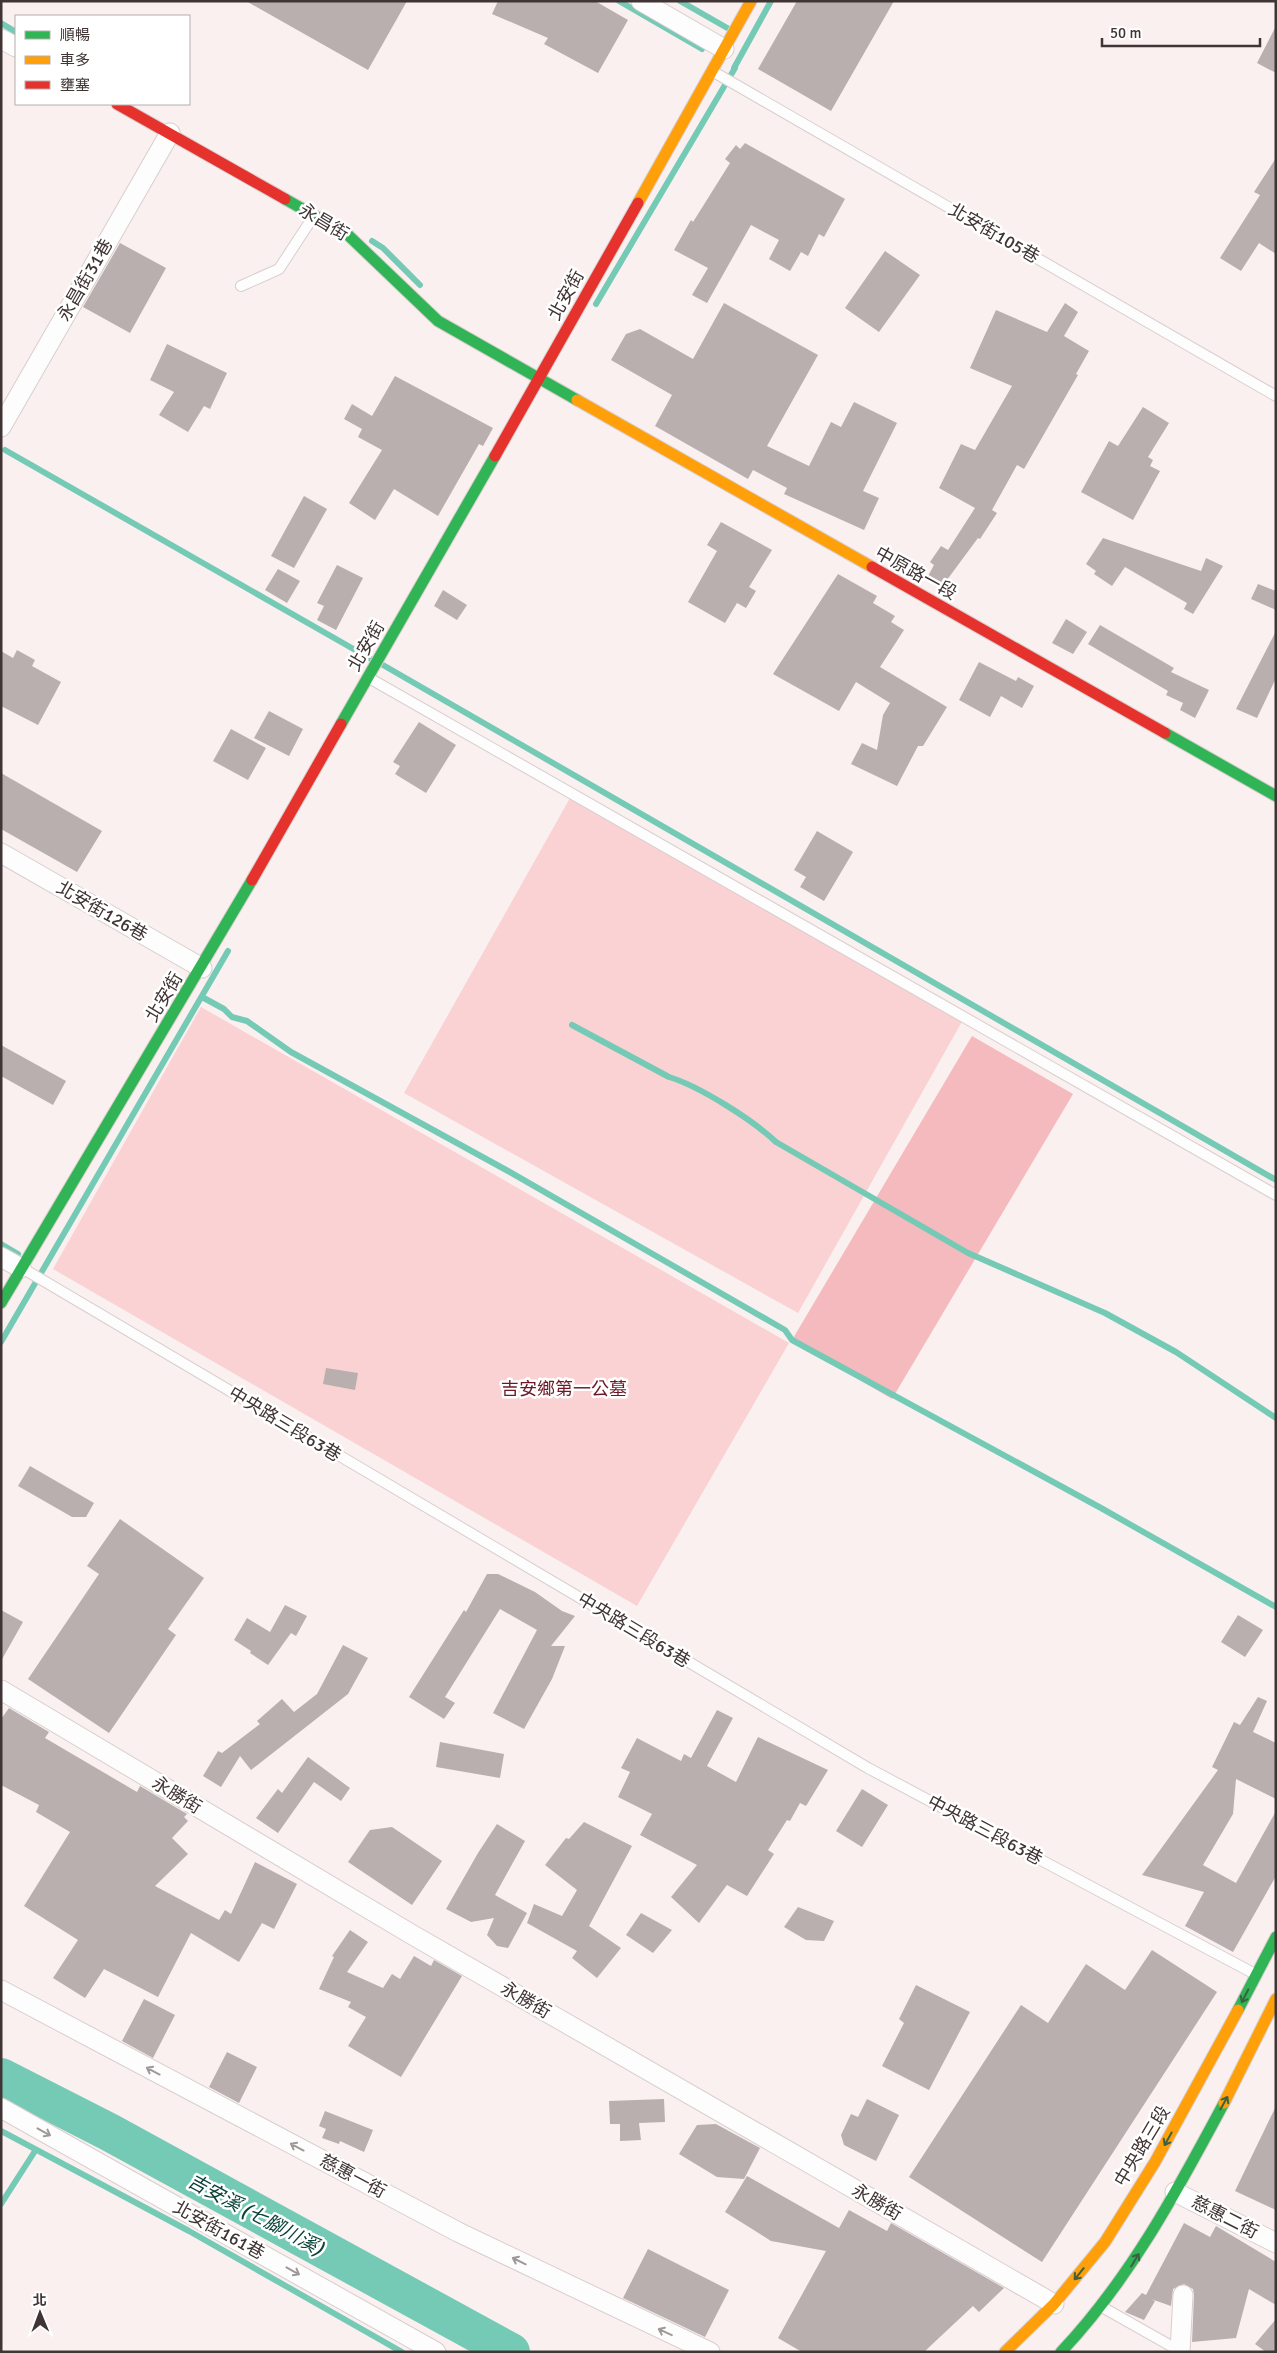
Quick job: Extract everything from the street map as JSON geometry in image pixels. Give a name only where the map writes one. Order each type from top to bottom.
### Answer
[{"type":"street","points":[[641,1],[724,49]]},
{"type":"street","name":"北安街","points":[[1,1304],[202,968],[538,380],[751,1]]},
{"type":"street","points":[[1,39],[15,46]]},
{"type":"street","name":"永昌街","points":[[119,105],[347,234],[438,321],[538,380]]},
{"type":"street","name":"永昌街31巷","points":[[1,427],[170,133]]},
{"type":"street","name":"中原路一段","points":[[538,380],[1276,796]]},
{"type":"street","name":"北安街126巷","points":[[1,853],[202,968]]},
{"type":"street","points":[[1,1257],[21,1268]]},
{"type":"street","name":"永勝街","points":[[1,1690],[411,1934],[1054,2304]]},
{"type":"street","name":"中央路三段","points":[[1005,2352],[1054,2304],[1104,2242],[1155,2162],[1207,2070],[1276,1937]]},
{"type":"street","name":"慈惠一街","points":[[1,1990],[458,2232],[710,2352]]},
{"type":"street","points":[[1061,2352],[1102,2307],[1133,2263],[1238,2079],[1276,1999]]},
{"type":"street","name":"北安街161巷","points":[[1,2108],[436,2352]]},
{"type":"street","name":"慈惠二街","points":[[1175,2192],[1276,2243]]},
{"type":"street","points":[[1180,2351],[1183,2295]]},
{"type":"lane","name":"北安街105巷","points":[[711,71],[1276,396]]},
{"type":"lane","points":[[241,286],[279,269],[314,216]]},
{"type":"lane","points":[[368,678],[1276,1195]]},
{"type":"lane","name":"中央路三段63巷","points":[[21,1268],[868,1768],[1256,1974]]},
{"type":"lane","points":[[1102,2307],[1180,2351]]},
{"type":"green space","points":[[570,798],[964,1018],[798,1313],[404,1093]]},
{"type":"green space","name":"吉安鄉第一公墓","points":[[201,1007],[789,1343],[637,1606],[53,1269]]},
{"type":"shaded area","points":[[972,1036],[1073,1094],[892,1399],[792,1340]]},
{"type":"building","points":[[246,1],[407,1],[368,70]]},
{"type":"building","points":[[498,1],[595,1],[628,20],[598,73],[544,44],[548,38],[492,14]]},
{"type":"building","points":[[797,1],[894,1],[831,111],[758,69]]},
{"type":"building","points":[[1276,26],[1276,73],[1257,63]]},
{"type":"building","points":[[745,143],[845,199],[824,237],[819,234],[808,256],[801,252],[790,271],[769,259],[779,240],[751,225],[707,303],[692,295],[708,268],[674,250],[691,220],[693,222],[730,163],[725,159],[736,145],[740,149]]},
{"type":"building","points":[[1276,158],[1276,254],[1259,243],[1241,271],[1220,258],[1260,195],[1254,192]]},
{"type":"building","points":[[120,243],[166,268],[130,333],[83,307]]},
{"type":"building","points":[[885,251],[920,275],[879,332],[845,308]]},
{"type":"building","points":[[724,303],[818,355],[767,446],[809,466],[831,422],[841,427],[854,402],[897,423],[863,491],[879,498],[864,530],[784,494],[787,488],[753,470],[748,479],[655,426],[672,395],[611,360],[626,334],[640,329],[693,359]]},
{"type":"building","points":[[1065,303],[1078,312],[1064,336],[1089,351],[1076,374],[1078,375],[1024,469],[1017,465],[992,510],[997,513],[980,539],[978,538],[941,588],[926,580],[934,565],[930,562],[941,546],[948,550],[975,508],[939,488],[961,444],[975,450],[1012,386],[970,368],[996,310],[1047,332]]},
{"type":"building","points":[[167,344],[227,373],[210,409],[204,406],[188,432],[159,415],[174,392],[150,380]]},
{"type":"building","points":[[395,376],[493,428],[483,446],[479,444],[438,516],[394,489],[375,520],[349,503],[382,450],[358,437],[362,429],[344,419],[352,404],[372,416]]},
{"type":"building","points":[[1143,407],[1169,423],[1148,457],[1153,460],[1150,466],[1160,471],[1133,520],[1081,492],[1109,441],[1118,446]]},
{"type":"building","points":[[304,496],[327,509],[294,568],[271,556]]},
{"type":"building","points":[[721,522],[772,550],[749,587],[756,591],[746,608],[737,603],[725,623],[688,602],[717,551],[707,545]]},
{"type":"building","points":[[1103,538],[1201,571],[1206,558],[1223,566],[1193,614],[1184,609],[1187,603],[1125,567],[1112,586],[1094,574],[1096,571],[1086,564]]},
{"type":"building","points":[[337,565],[363,578],[336,630],[317,620],[324,606],[317,603]]},
{"type":"building","points":[[278,569],[300,581],[287,603],[265,590]]},
{"type":"building","points":[[838,574],[877,596],[873,603],[895,616],[891,622],[904,630],[880,667],[947,707],[923,746],[918,746],[897,786],[851,764],[862,743],[877,750],[883,715],[890,703],[856,682],[839,711],[773,674]]},
{"type":"building","points":[[1258,584],[1276,591],[1276,610],[1251,599]]},
{"type":"building","points":[[443,590],[467,605],[457,620],[434,606]]},
{"type":"building","points":[[1066,619],[1087,632],[1073,654],[1052,643]]},
{"type":"building","points":[[1100,625],[1174,668],[1171,672],[1209,690],[1195,718],[1180,710],[1183,703],[1166,695],[1168,691],[1088,644]]},
{"type":"building","points":[[1276,631],[1276,678],[1257,718],[1236,709]]},
{"type":"building","points":[[17,650],[35,660],[32,666],[61,682],[38,725],[1,706],[1,651],[13,658]]},
{"type":"building","points":[[979,662],[1016,681],[1018,677],[1034,686],[1022,708],[1001,696],[990,717],[959,700]]},
{"type":"building","points":[[269,711],[303,729],[289,756],[254,738]]},
{"type":"building","points":[[419,722],[456,745],[426,793],[395,774],[400,766],[393,762]]},
{"type":"building","points":[[231,729],[266,748],[248,780],[213,761]]},
{"type":"building","points":[[1,773],[102,831],[77,872],[1,829]]},
{"type":"building","points":[[817,831],[853,852],[824,901],[800,887],[806,877],[794,870]]},
{"type":"building","points":[[1,1045],[66,1081],[53,1105],[1,1076]]},
{"type":"building","points":[[326,1368],[358,1373],[355,1390],[323,1384]]},
{"type":"building","points":[[30,1466],[94,1503],[86,1517],[72,1517],[18,1486]]},
{"type":"building","points":[[120,1519],[204,1578],[168,1629],[176,1635],[109,1733],[28,1679],[99,1574],[87,1566]]},
{"type":"building","points":[[487,1574],[498,1574],[535,1592],[562,1611],[575,1616],[551,1646],[565,1646],[552,1679],[524,1729],[493,1713],[537,1630],[500,1609],[445,1697],[455,1703],[444,1719],[409,1697],[464,1610],[466,1612]]},
{"type":"building","points":[[285,1605],[307,1616],[296,1636],[291,1633],[268,1665],[234,1640],[247,1618],[270,1632]]},
{"type":"building","points":[[1,1610],[23,1622],[1,1661]]},
{"type":"building","points":[[1238,1615],[1263,1630],[1245,1657],[1221,1642]]},
{"type":"building","points":[[343,1645],[368,1658],[348,1694],[251,1770],[240,1756],[221,1787],[203,1776],[218,1751],[222,1753],[260,1724],[257,1721],[282,1699],[294,1712],[317,1694]]},
{"type":"building","points":[[1258,1697],[1267,1701],[1253,1732],[1276,1743],[1276,1799],[1236,1779],[1233,1814],[1203,1865],[1236,1883],[1276,1811],[1276,1876],[1233,1952],[1185,1926],[1204,1892],[1142,1875],[1218,1770],[1212,1767],[1234,1722],[1240,1725]]},
{"type":"building","points":[[9,1708],[49,1732],[45,1738],[137,1792],[140,1786],[187,1814],[184,1817],[188,1821],[172,1838],[188,1854],[155,1886],[219,1920],[225,1910],[231,1914],[255,1862],[297,1884],[274,1929],[262,1923],[239,1962],[191,1933],[158,1997],[104,1969],[85,1998],[53,1978],[78,1940],[24,1906],[70,1832],[36,1812],[39,1805],[1,1785],[1,1719]]},
{"type":"building","points":[[717,1710],[733,1718],[707,1766],[736,1782],[758,1737],[828,1770],[806,1806],[800,1803],[790,1821],[787,1820],[768,1850],[774,1854],[747,1896],[727,1885],[699,1923],[671,1897],[697,1865],[640,1835],[652,1814],[618,1797],[630,1772],[621,1768],[637,1738],[681,1761],[684,1754],[691,1758]]},
{"type":"building","points":[[440,1742],[504,1754],[500,1778],[436,1767]]},
{"type":"building","points":[[308,1757],[350,1788],[341,1801],[314,1782],[278,1833],[256,1818],[278,1789],[282,1793]]},
{"type":"building","points":[[862,1789],[888,1805],[862,1847],[836,1831]]},
{"type":"building","points":[[584,1822],[632,1846],[589,1926],[621,1948],[597,1978],[572,1958],[577,1951],[527,1923],[534,1904],[562,1916],[577,1890],[545,1865],[566,1838],[569,1839]]},
{"type":"building","points":[[497,1824],[525,1841],[495,1895],[527,1913],[508,1948],[497,1946],[487,1935],[494,1918],[471,1922],[446,1909]]},
{"type":"building","points":[[392,1827],[442,1861],[412,1905],[348,1862],[370,1830]]},
{"type":"building","points":[[798,1907],[834,1921],[824,1941],[806,1940],[784,1927]]},
{"type":"building","points":[[641,1913],[672,1930],[653,1953],[626,1935]]},
{"type":"building","points":[[350,1930],[368,1942],[347,1972],[383,1988],[392,1974],[400,1979],[414,1956],[431,1966],[434,1960],[462,1976],[401,2077],[348,2046],[366,2017],[348,2007],[351,2002],[319,1989],[334,1957],[332,1956]]},
{"type":"building","points":[[1152,1950],[1217,1992],[1042,2262],[909,2177],[1021,2005],[1048,2023],[1086,1964],[1125,1990]]},
{"type":"building","points":[[916,1985],[970,2012],[929,2090],[882,2066],[904,2023],[899,2019]]},
{"type":"building","points":[[144,1999],[175,2015],[153,2058],[122,2041]]},
{"type":"building","points":[[227,2052],[257,2067],[239,2103],[209,2087]]},
{"type":"building","points":[[664,2099],[665,2122],[639,2123],[641,2140],[620,2141],[620,2124],[610,2124],[609,2101]]},
{"type":"building","points":[[867,2099],[899,2115],[876,2161],[844,2145],[841,2135],[851,2114],[858,2117]]},
{"type":"building","points":[[1276,2106],[1276,2210],[1235,2191]]},
{"type":"building","points":[[325,2111],[373,2130],[364,2152],[340,2141],[339,2144],[322,2138],[326,2129],[319,2126]]},
{"type":"building","points":[[716,2124],[760,2148],[744,2179],[717,2177],[679,2154],[697,2125]]},
{"type":"building","points":[[747,2176],[839,2228],[849,2210],[887,2231],[891,2223],[1004,2288],[979,2312],[973,2306],[924,2352],[802,2352],[778,2338],[826,2251],[771,2241],[725,2212]]},
{"type":"building","points":[[1184,2223],[1210,2237],[1216,2226],[1276,2262],[1276,2305],[1249,2289],[1236,2338],[1192,2342],[1194,2295],[1193,2289],[1184,2284],[1173,2289],[1171,2306],[1151,2299],[1155,2301],[1144,2320],[1125,2312],[1142,2293],[1146,2295]]},
{"type":"building","points":[[648,2249],[729,2290],[705,2337],[623,2298]]},
{"type":"building","points":[[1276,2319],[1276,2352],[1266,2352],[1255,2344]]},
{"type":"waterway","points":[[619,1],[702,49]]},
{"type":"waterway","points":[[680,1],[729,29]]},
{"type":"waterway","points":[[734,68],[771,1]]},
{"type":"waterway","points":[[1,23],[15,31]]},
{"type":"waterway","points":[[596,304],[735,68]]},
{"type":"waterway","points":[[372,241],[383,248],[420,285]]},
{"type":"waterway","points":[[5,450],[371,659]]},
{"type":"waterway","points":[[383,665],[1276,1180]]},
{"type":"waterway","points":[[1,1342],[228,951]]},
{"type":"waterway","points":[[202,997],[224,1009],[232,1017],[247,1021],[291,1052],[508,1171],[785,1330],[792,1340],[1101,1508],[1276,1607]]},
{"type":"waterway","points":[[572,1025],[669,1077],[710,1096],[754,1124],[776,1142],[968,1253],[1105,1313],[1176,1352],[1276,1418]]},
{"type":"waterway","points":[[1,1244],[18,1254]]},
{"type":"waterway","name":"吉安溪 (七腳川溪)","points":[[1,2077],[109,2132],[511,2352]]},
{"type":"waterway","points":[[1,2131],[189,2231],[402,2352]]},
{"type":"waterway","points":[[1,2204],[35,2151]]},
{"type":"traffic: fast","points":[[285,199],[347,234],[438,321],[577,400]]},
{"type":"traffic: fast","points":[[341,724],[495,456]]},
{"type":"traffic: fast","points":[[1165,733],[1276,796]]},
{"type":"traffic: fast","points":[[1,1303],[252,880]]},
{"type":"traffic: fast","points":[[1238,2010],[1276,1937]]},
{"type":"traffic: fast","points":[[1061,2352],[1086,2324],[1131,2264],[1170,2201],[1224,2103]]},
{"type":"traffic: slow","points":[[638,203],[751,1]]},
{"type":"traffic: slow","points":[[577,400],[872,567]]},
{"type":"traffic: slow","points":[[1224,2103],[1276,1999]]},
{"type":"traffic: slow","points":[[1005,2352],[1054,2304],[1105,2242],[1155,2162],[1238,2010]]},
{"type":"traffic: jam","points":[[119,105],[285,199]]},
{"type":"traffic: jam","points":[[495,456],[638,203]]},
{"type":"traffic: jam","points":[[872,567],[1165,733]]},
{"type":"traffic: jam","points":[[252,880],[341,724]]}]
